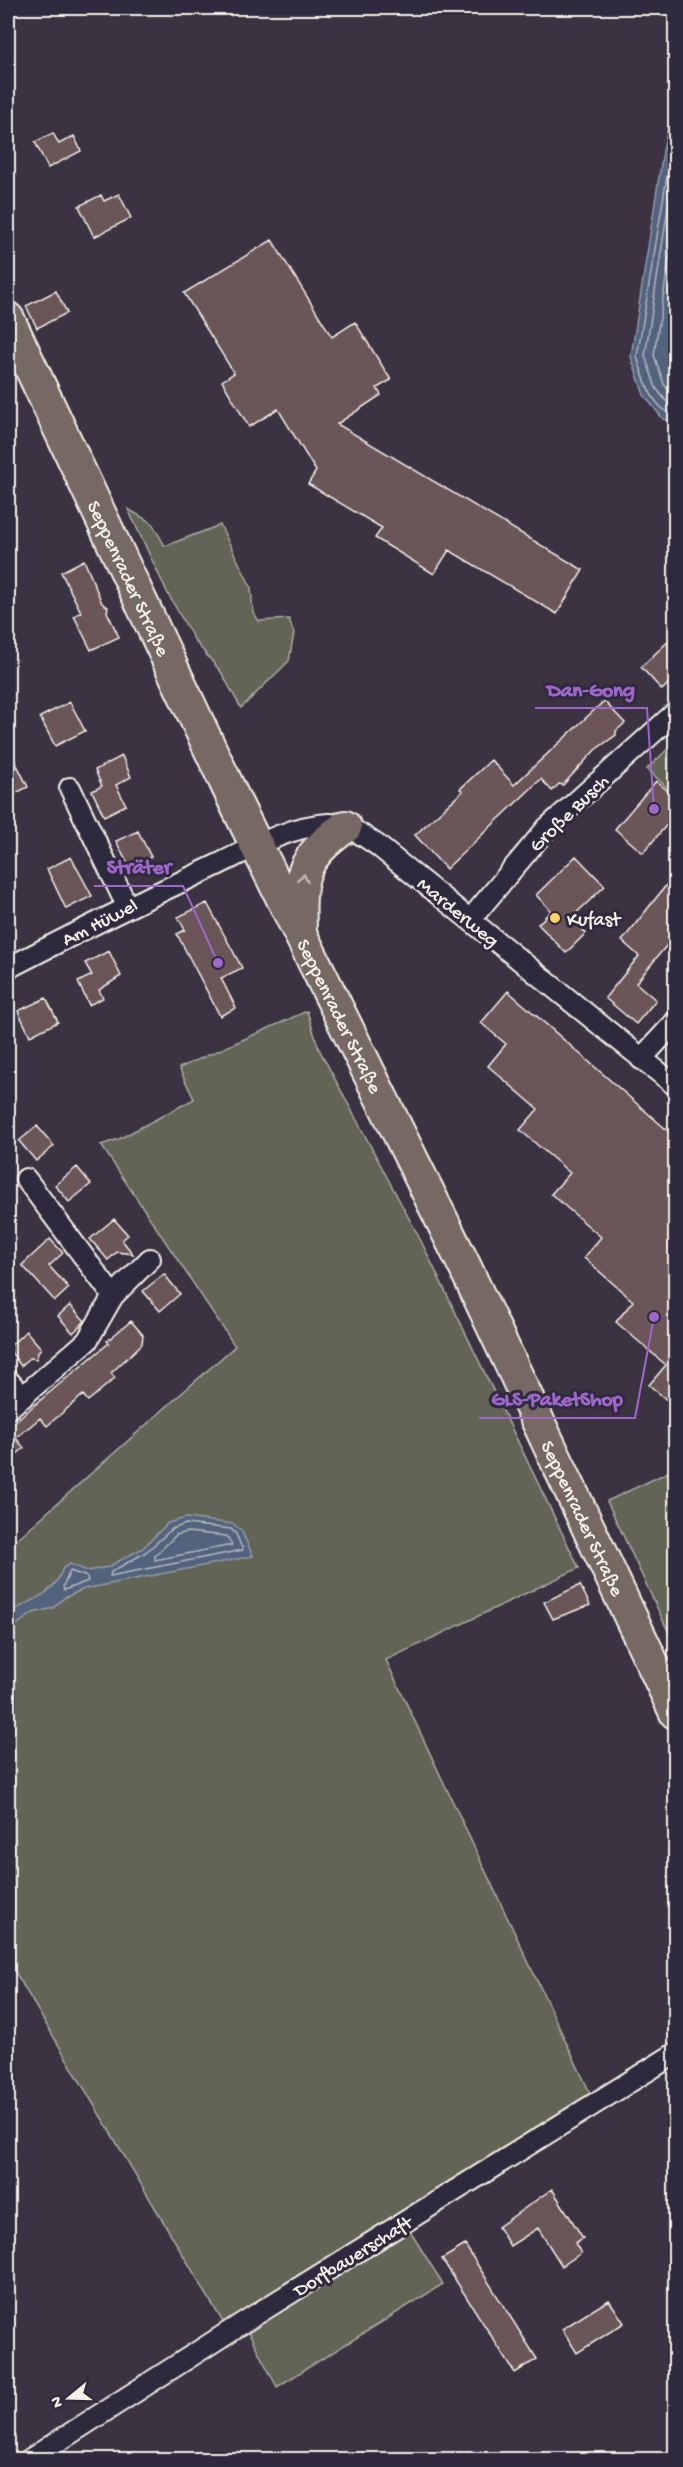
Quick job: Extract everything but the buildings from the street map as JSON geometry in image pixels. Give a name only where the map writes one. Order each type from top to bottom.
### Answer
[{"type":"main road","name":"Seppenrader Straße","points":[[8,319],[256,846],[464,1265],[675,1713]]},
{"type":"main road","points":[[300,936],[299,901],[306,865],[321,844],[345,827]]},
{"type":"street","name":"Große Busch","points":[[470,920],[547,828],[675,712]]},
{"type":"street","points":[[70,788],[127,906]]},
{"type":"street","name":"Marderweg","points":[[256,846],[312,827],[329,824],[356,830],[675,1086]]},
{"type":"street","name":"Am Hüwel","points":[[8,968],[127,906],[256,846]]},
{"type":"street","points":[[641,1059],[675,1021]]},
{"type":"street","points":[[26,1179],[113,1296]]},
{"type":"street","points":[[8,1380],[15,1403],[87,1341],[113,1296],[150,1259]]},
{"type":"street","name":"Dorfbauerschaft","points":[[29,2460],[252,2317],[675,2054]]},
{"type":"green space","points":[[128,509],[152,523],[165,546],[220,525],[251,587],[253,612],[259,621],[289,619],[294,633],[289,661],[241,708],[221,672],[195,641],[168,594]]},
{"type":"green space","points":[[675,742],[675,795],[647,769]]},
{"type":"green space","points":[[307,1011],[319,1049],[421,1241],[579,1568],[386,1660],[591,2095],[227,2329],[8,1960],[8,1547],[235,1346],[101,1145],[119,1139],[194,1099],[179,1068]]},
{"type":"green space","points":[[675,1469],[675,1646],[607,1501]]},
{"type":"green space","points":[[406,2225],[443,2284],[277,2387],[246,2328]]},
{"type":"water","points":[[675,107],[675,422],[663,419],[644,395],[631,357],[663,151],[671,113]]},
{"type":"water","points":[[186,1518],[233,1524],[241,1530],[253,1556],[84,1589],[64,1598],[53,1608],[33,1613],[8,1631],[8,1613],[48,1591],[63,1568],[70,1564],[87,1571],[108,1567],[143,1548],[168,1523]]},
{"type":"place","name":"Dan-Gong","points":[[654,809]]},
{"type":"place","name":"Kufast","points":[[555,918]]},
{"type":"place","name":"Sträter","points":[[218,963]]},
{"type":"place","name":"GLS-PaketShop","points":[[654,1317]]}]
